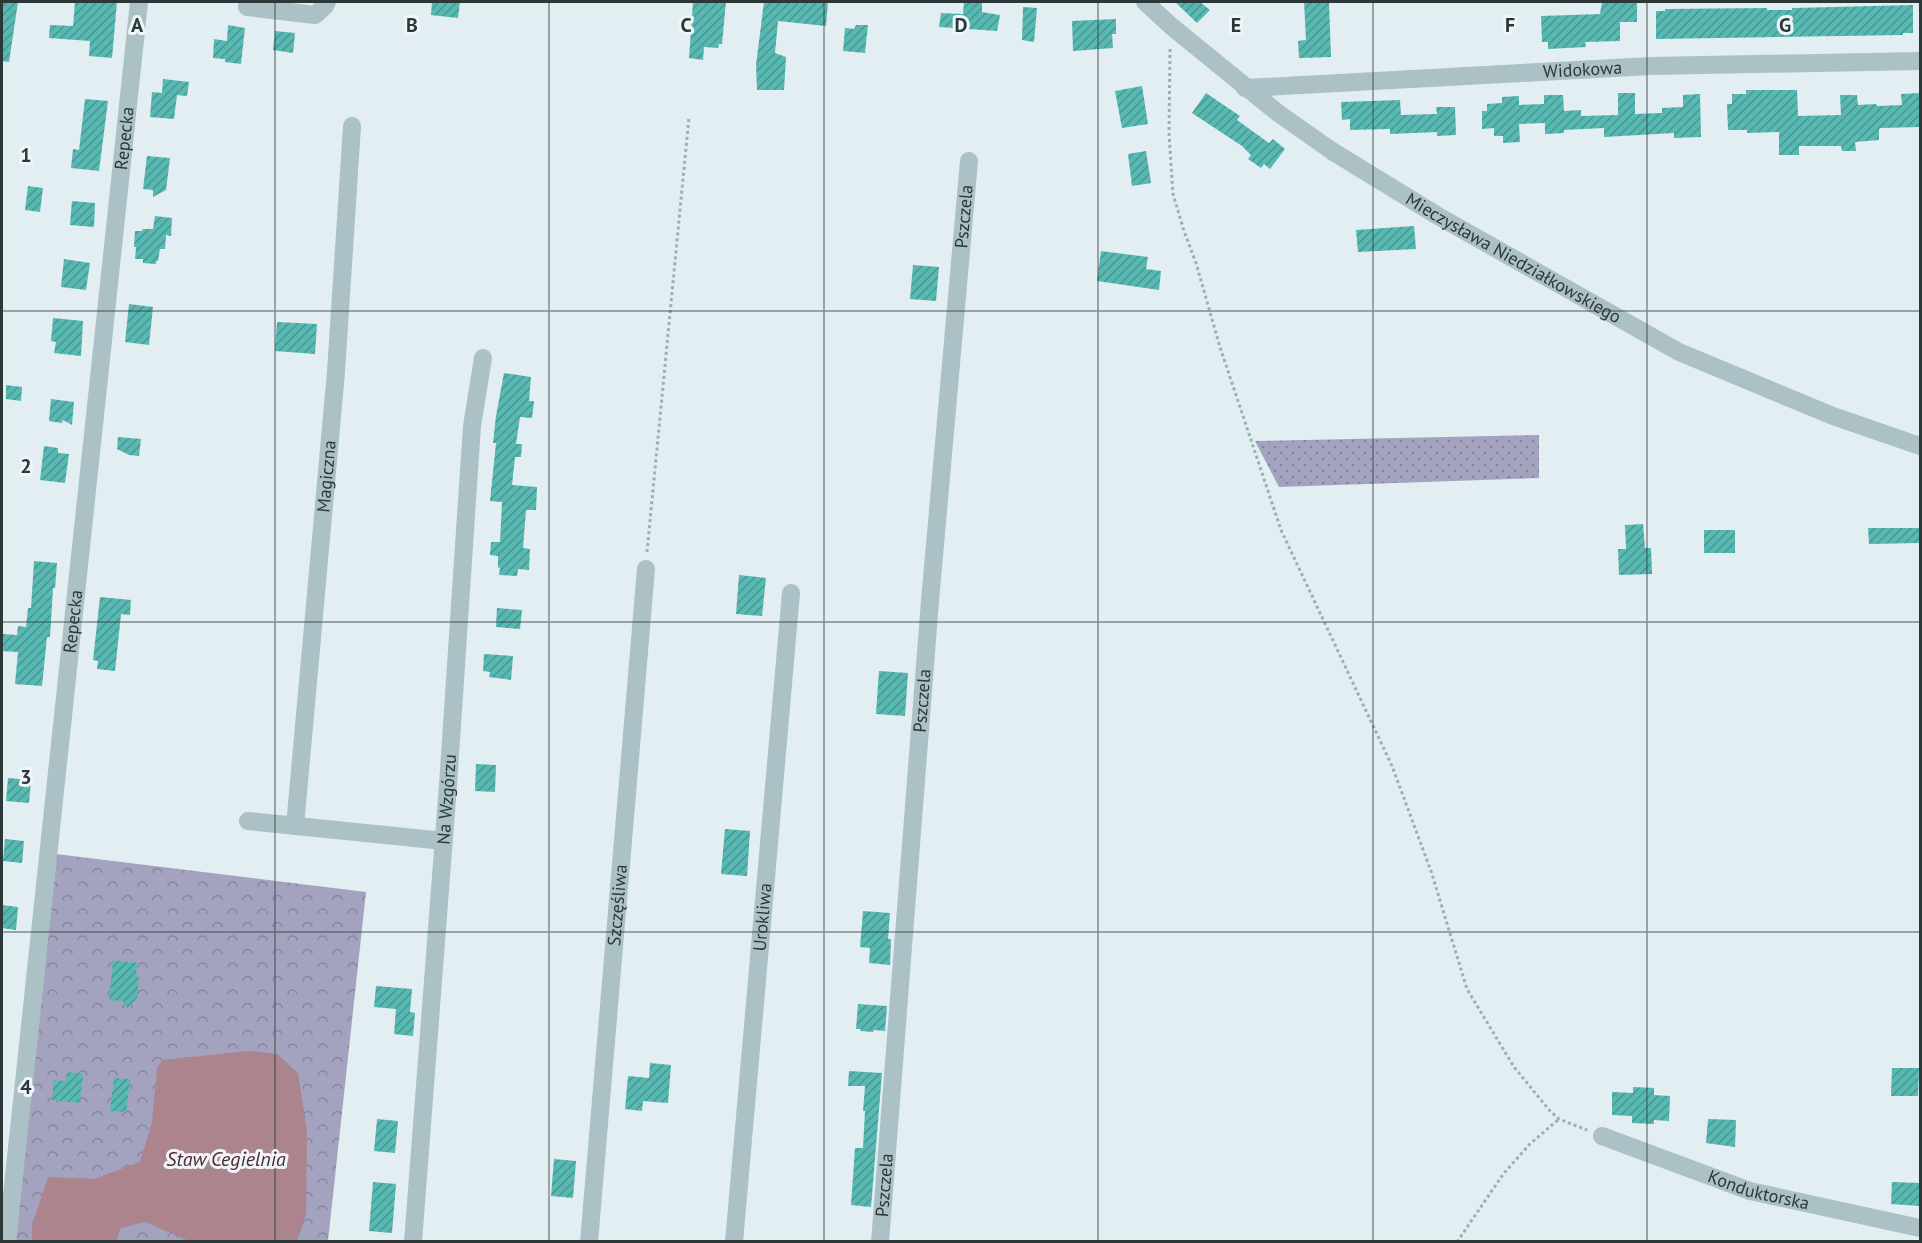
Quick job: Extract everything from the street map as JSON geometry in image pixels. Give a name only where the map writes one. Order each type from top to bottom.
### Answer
[{"type":"street","name":"Repecka","points":[[7,1242],[139,2]]},
{"type":"street","points":[[246,7],[315,15],[327,2]]},
{"type":"street","name":"Mieczysława Niedziałkowskiego","points":[[1145,2],[1245,88],[1332,151],[1437,216],[1679,352],[1833,416],[1920,446]]},
{"type":"street","name":"Widokowa","points":[[1245,88],[1651,66],[1920,61]]},
{"type":"street","name":"Magiczna","points":[[295,826],[336,372],[352,126]]},
{"type":"street","name":"Pszczela","points":[[880,1242],[930,601],[969,161]]},
{"type":"street","name":"Na Wzgórzu","points":[[412,1242],[444,841],[472,426],[483,358]]},
{"type":"street","name":"Szczęśliwa","points":[[589,1242],[646,569]]},
{"type":"street","name":"Urokliwa","points":[[734,1242],[791,593]]},
{"type":"street","points":[[248,821],[444,841]]},
{"type":"street","name":"Konduktorska","points":[[1602,1136],[1750,1191],[1920,1228]]},
{"type":"path","points":[[1171,26],[1169,134],[1173,194],[1196,262],[1220,347],[1281,530],[1392,766],[1431,871],[1467,989],[1514,1067],[1559,1119],[1602,1136]]},
{"type":"path","points":[[646,569],[689,117]]},
{"type":"path","points":[[1457,1242],[1504,1173],[1530,1144],[1559,1119]]},
{"type":"green space","points":[[1539,435],[1539,478],[1279,487],[1255,441]]},
{"type":"green space","points":[[56,854],[366,892],[328,1241],[13,1242]]},
{"type":"water","name":"Staw Cegielnia","points":[[248,1051],[277,1054],[298,1073],[307,1131],[306,1215],[297,1241],[189,1241],[145,1222],[121,1228],[116,1241],[32,1241],[32,1225],[48,1177],[94,1179],[140,1162],[152,1122],[157,1068],[163,1060]]},
{"type":"building","points":[[2,2],[18,2],[9,62],[2,61]]},
{"type":"building","points":[[75,2],[117,2],[112,58],[89,56],[90,41],[49,38],[50,25],[73,26]]},
{"type":"building","points":[[432,2],[460,2],[458,18],[431,15]]},
{"type":"building","points":[[693,2],[726,2],[722,44],[719,44],[718,48],[704,47],[703,60],[689,58]]},
{"type":"building","points":[[764,2],[828,2],[826,26],[778,21],[775,53],[786,57],[784,90],[757,90],[756,65]]},
{"type":"building","points":[[964,2],[982,2],[982,12],[1000,15],[997,31],[939,27],[941,13],[963,14]]},
{"type":"building","points":[[1175,2],[1200,2],[1210,10],[1197,23]]},
{"type":"building","points":[[1304,2],[1329,2],[1331,57],[1299,58],[1298,41],[1306,40]]},
{"type":"building","points":[[1602,2],[1637,2],[1637,22],[1620,22],[1620,41],[1585,42],[1586,47],[1548,49],[1548,42],[1542,42],[1541,16],[1600,14]]},
{"type":"building","points":[[1913,5],[1913,33],[1903,33],[1903,35],[1656,39],[1656,11],[1665,11],[1665,9],[1767,8],[1767,10],[1792,10],[1792,8]]},
{"type":"building","points":[[1023,7],[1037,8],[1034,42],[1022,40]]},
{"type":"building","points":[[1116,19],[1116,34],[1112,34],[1113,48],[1073,51],[1072,21]]},
{"type":"building","points":[[228,25],[245,28],[241,64],[213,58],[214,39],[227,41]]},
{"type":"building","points":[[856,25],[868,25],[865,53],[843,51],[845,28],[854,29]]},
{"type":"building","points":[[275,31],[295,33],[293,53],[273,50]]},
{"type":"building","points":[[163,79],[189,82],[187,96],[177,95],[174,119],[150,117],[152,92],[162,93]]},
{"type":"building","points":[[1142,86],[1148,124],[1122,128],[1115,91]]},
{"type":"building","points":[[1746,90],[1797,90],[1798,116],[1841,115],[1840,95],[1857,95],[1858,105],[1876,104],[1877,106],[1902,105],[1901,94],[1920,93],[1920,127],[1881,128],[1879,129],[1879,140],[1855,142],[1856,151],[1842,151],[1841,146],[1799,146],[1799,155],[1779,155],[1779,132],[1747,133],[1747,130],[1728,130],[1727,104],[1732,104],[1732,94],[1746,94]]},
{"type":"building","points":[[1206,93],[1240,116],[1237,120],[1269,143],[1273,139],[1285,149],[1270,169],[1264,164],[1261,168],[1248,159],[1251,155],[1242,146],[1192,113]]},
{"type":"building","points":[[1618,93],[1635,93],[1635,114],[1662,113],[1662,108],[1683,107],[1683,95],[1700,94],[1701,137],[1674,138],[1674,133],[1604,137],[1604,128],[1564,130],[1564,133],[1545,134],[1545,123],[1519,124],[1520,142],[1503,143],[1503,136],[1494,136],[1494,128],[1482,129],[1482,111],[1487,111],[1487,104],[1502,103],[1502,97],[1519,96],[1519,105],[1544,104],[1544,95],[1563,95],[1564,111],[1581,110],[1581,116],[1618,115]]},
{"type":"building","points":[[85,99],[108,101],[99,171],[71,168],[73,149],[79,150]]},
{"type":"building","points":[[1400,100],[1401,115],[1437,114],[1436,107],[1455,107],[1456,135],[1437,136],[1437,132],[1390,134],[1390,129],[1350,130],[1350,119],[1342,120],[1341,102]]},
{"type":"building","points":[[1146,151],[1151,183],[1132,186],[1128,154]]},
{"type":"building","points":[[147,156],[170,158],[166,190],[153,197],[153,190],[143,189]]},
{"type":"building","points":[[28,186],[43,188],[40,212],[25,210]]},
{"type":"building","points":[[72,201],[95,203],[94,227],[70,225]]},
{"type":"building","points":[[155,216],[172,218],[171,236],[166,235],[165,249],[160,249],[156,264],[143,263],[143,259],[135,259],[135,231],[153,229]]},
{"type":"building","points":[[1414,226],[1416,249],[1358,252],[1356,230]]},
{"type":"building","points":[[1101,251],[1148,257],[1146,269],[1161,271],[1159,290],[1097,281]]},
{"type":"building","points":[[64,259],[90,263],[86,290],[61,287]]},
{"type":"building","points":[[913,265],[939,267],[936,301],[910,299]]},
{"type":"building","points":[[129,304],[153,307],[149,345],[125,342]]},
{"type":"building","points":[[53,318],[83,321],[81,356],[54,353],[56,342],[51,341]]},
{"type":"building","points":[[277,322],[317,324],[315,354],[275,351]]},
{"type":"building","points":[[504,373],[531,377],[529,401],[534,401],[532,418],[520,417],[516,444],[522,444],[521,457],[515,457],[512,485],[537,487],[536,510],[526,510],[523,548],[530,549],[529,570],[518,569],[517,576],[499,575],[498,556],[490,555],[491,542],[500,542],[502,502],[490,501],[496,443],[493,443]]},
{"type":"building","points":[[6,385],[22,387],[21,401],[6,399]]},
{"type":"building","points":[[51,399],[74,402],[72,425],[63,420],[62,423],[49,421]]},
{"type":"building","points":[[118,437],[141,439],[139,456],[129,455],[117,449]]},
{"type":"building","points":[[44,446],[58,448],[58,453],[69,454],[65,483],[40,480]]},
{"type":"building","points":[[1643,524],[1645,548],[1651,548],[1652,574],[1619,575],[1618,549],[1626,549],[1625,525]]},
{"type":"building","points":[[1868,528],[1920,528],[1920,543],[1869,544]]},
{"type":"building","points":[[1704,530],[1735,530],[1735,553],[1704,553]]},
{"type":"building","points":[[34,561],[57,563],[50,637],[47,637],[42,686],[15,684],[18,652],[2,651],[2,634],[17,635],[18,626],[26,627],[28,608],[31,608]]},
{"type":"building","points":[[739,575],[766,578],[762,616],[736,614]]},
{"type":"building","points":[[100,597],[131,600],[130,615],[121,614],[115,671],[97,669],[98,661],[93,660]]},
{"type":"building","points":[[497,608],[522,610],[520,629],[496,627]]},
{"type":"building","points":[[484,654],[513,656],[511,680],[489,677],[490,672],[483,671]]},
{"type":"building","points":[[879,671],[908,673],[905,716],[876,714]]},
{"type":"building","points":[[476,764],[496,765],[495,792],[475,791]]},
{"type":"building","points":[[8,778],[31,780],[29,803],[6,801]]},
{"type":"building","points":[[725,829],[750,831],[747,876],[721,874]]},
{"type":"building","points":[[5,839],[24,841],[22,863],[3,861]]},
{"type":"building","points":[[2,905],[18,907],[16,930],[2,928]]},
{"type":"building","points":[[863,911],[890,913],[888,939],[891,939],[890,965],[869,963],[870,948],[860,947]]},
{"type":"building","points":[[113,960],[137,963],[136,977],[139,977],[137,998],[127,1008],[123,1001],[109,1000]]},
{"type":"building","points":[[376,986],[412,989],[410,1012],[415,1013],[413,1036],[394,1034],[396,1009],[374,1007]]},
{"type":"building","points":[[858,1004],[887,1006],[885,1031],[874,1030],[873,1032],[856,1029]]},
{"type":"building","points":[[650,1063],[671,1065],[668,1103],[643,1101],[642,1111],[625,1109],[628,1076],[649,1078]]},
{"type":"building","points":[[1892,1068],[1919,1068],[1918,1096],[1891,1096]]},
{"type":"building","points":[[849,1071],[882,1073],[871,1207],[851,1205],[855,1148],[863,1148],[865,1086],[848,1086]]},
{"type":"building","points":[[67,1072],[83,1074],[80,1103],[52,1100],[54,1080],[66,1081]]},
{"type":"building","points":[[114,1078],[130,1079],[126,1112],[110,1111]]},
{"type":"building","points":[[1633,1087],[1654,1088],[1654,1095],[1670,1096],[1669,1121],[1654,1120],[1654,1124],[1632,1123],[1632,1116],[1612,1115],[1612,1092],[1633,1093]]},
{"type":"building","points":[[377,1119],[398,1121],[395,1153],[374,1151]]},
{"type":"building","points":[[1708,1119],[1736,1120],[1735,1147],[1706,1143]]},
{"type":"building","points":[[554,1159],[576,1161],[573,1198],[551,1196]]},
{"type":"building","points":[[373,1182],[396,1184],[392,1233],[369,1231]]},
{"type":"building","points":[[1892,1182],[1920,1183],[1920,1206],[1891,1204]]}]
